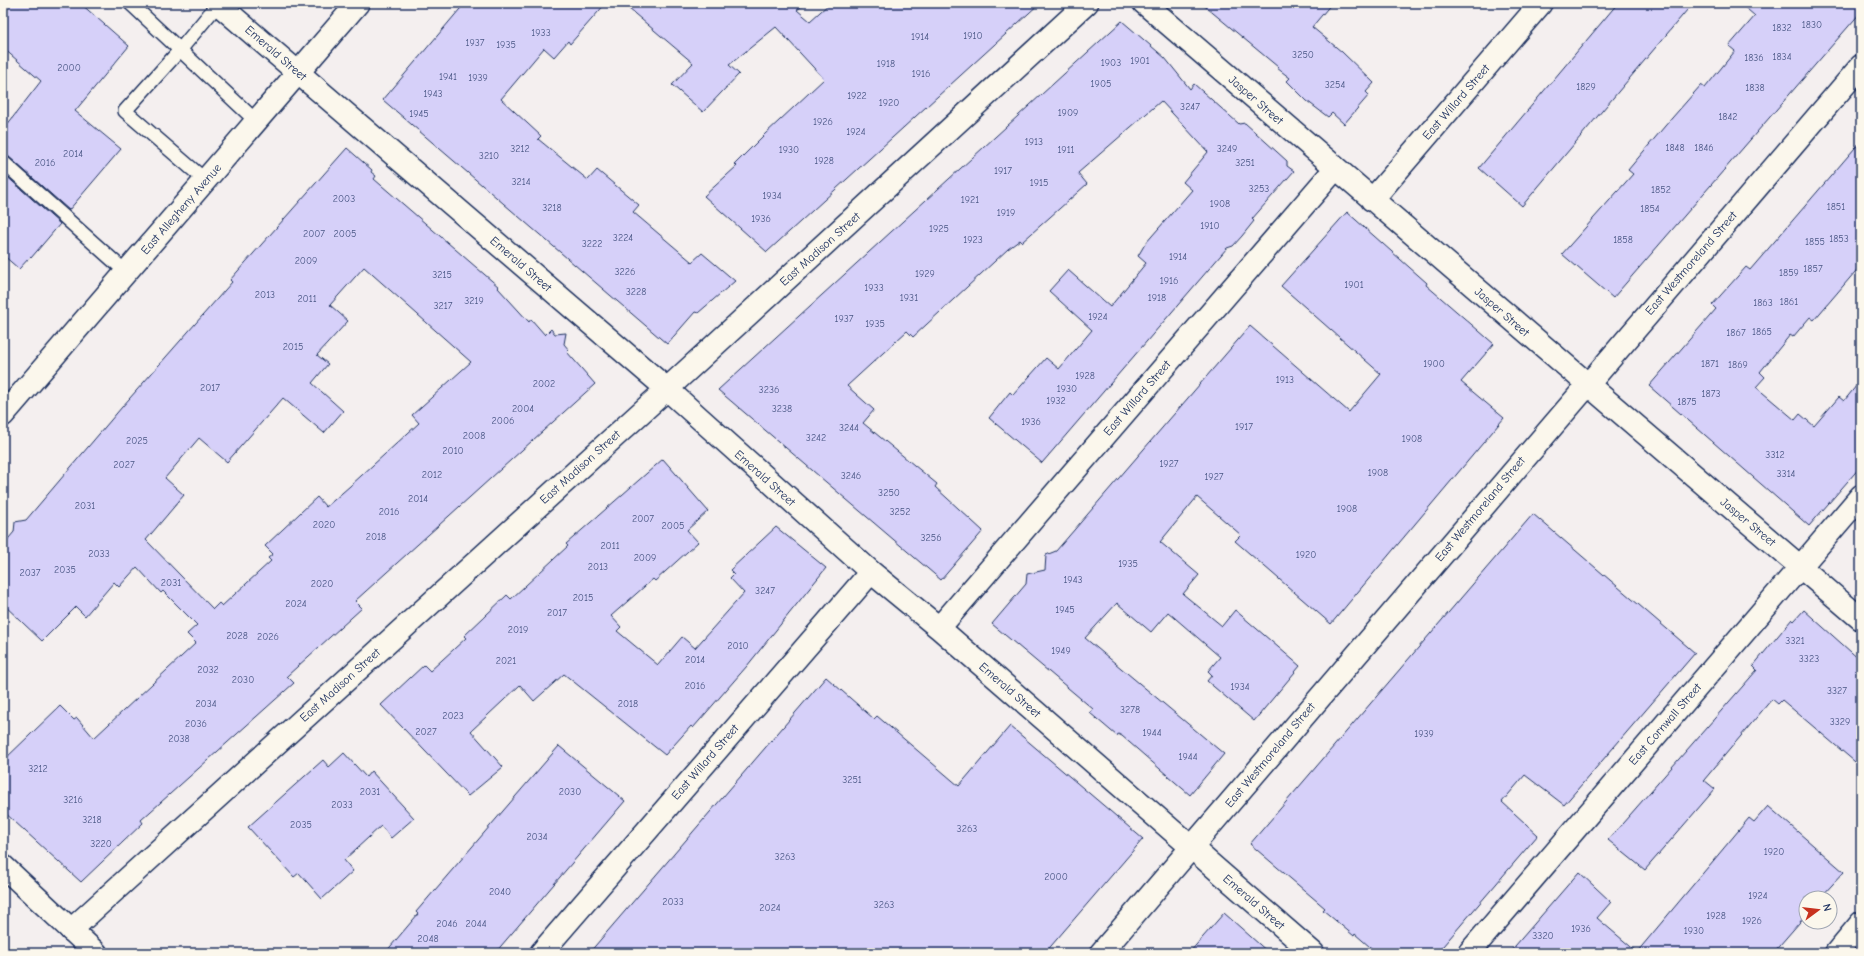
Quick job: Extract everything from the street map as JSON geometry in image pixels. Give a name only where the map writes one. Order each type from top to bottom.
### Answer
[{"type":"street","name":"Emerald Street","points":[[217,3],[667,389],[871,572],[939,628],[1313,953]]},
{"type":"street","name":"East Allegheny Avenue","points":[[3,415],[358,3]]},
{"type":"street","name":"East Madison Street","points":[[71,930],[667,389],[1087,3]]},
{"type":"street","name":"East Willard Street","points":[[1372,200],[1541,3]]},
{"type":"street","name":"Jasper Street","points":[[1157,7],[1336,169],[1586,385],[1801,566],[1861,619]]},
{"type":"street","name":"East Westmoreland Street","points":[[1101,953],[1586,385],[1861,66]]},
{"type":"street","name":"East Willard Street","points":[[939,628],[1336,169]]},
{"type":"street","name":"East Cornwall Street","points":[[1469,953],[1861,496]]},
{"type":"street","name":"East Willard Street","points":[[541,953],[871,572]]},
{"type":"street","points":[[3,866],[96,953]]},
{"type":"street","points":[[1836,953],[1861,923]]},
{"type":"lane","points":[[130,3],[256,120]]},
{"type":"lane","points":[[205,180],[125,111],[180,50],[217,3]]},
{"type":"lane","points":[[3,162],[126,272]]},
{"type":"building","points":[[3,3],[80,3],[129,46],[75,111],[121,149],[69,210],[8,156],[3,154],[3,130],[41,81],[3,48]]},
{"type":"building","points":[[465,3],[606,3],[570,44],[568,41],[554,57],[544,48],[501,99],[541,136],[538,139],[588,180],[597,170],[639,205],[633,212],[692,262],[702,253],[735,281],[698,313],[695,312],[667,344],[383,100]]},
{"type":"building","points":[[622,3],[806,3],[797,10],[810,21],[830,3],[1040,3],[767,252],[704,196],[737,166],[735,164],[765,134],[824,79],[776,27],[729,65],[739,74],[703,112],[672,85],[693,63]]},
{"type":"building","points":[[1201,3],[1332,3],[1312,27],[1342,52],[1374,83],[1366,92],[1369,95],[1344,124],[1332,113],[1328,117],[1307,101],[1287,81],[1290,78],[1277,68],[1278,67]]},
{"type":"building","points":[[1618,3],[1693,3],[1522,206],[1479,168]]},
{"type":"building","points":[[1740,3],[1861,3],[1861,12],[1613,298],[1562,254],[1633,174],[1628,170],[1665,126],[1701,85],[1705,88],[1735,51],[1729,46],[1755,16]]},
{"type":"building","points":[[1122,21],[1165,58],[1190,89],[1194,84],[1239,124],[1245,123],[1287,161],[1287,166],[1294,171],[1252,219],[1254,221],[1242,236],[1233,246],[1227,248],[1042,463],[989,418],[1010,392],[1013,395],[1046,358],[1059,369],[1092,330],[1049,291],[1068,270],[1110,307],[1146,263],[1138,256],[1145,244],[1192,190],[1183,182],[1208,152],[1161,101],[1078,173],[1087,184],[1022,242],[1020,240],[1008,249],[913,337],[907,331],[847,386],[874,410],[863,423],[937,484],[935,487],[983,531],[941,580],[718,390]]},
{"type":"building","points":[[1861,141],[1861,265],[1814,320],[1810,317],[1793,337],[1790,335],[1760,372],[1765,377],[1756,387],[1795,420],[1800,414],[1814,426],[1839,397],[1844,401],[1861,380],[1861,466],[1809,526],[1649,386],[1716,309],[1712,305],[1746,267],[1750,270]]},
{"type":"building","points":[[347,148],[372,170],[371,172],[376,176],[374,179],[499,287],[498,288],[529,322],[531,319],[545,335],[551,329],[555,334],[566,333],[564,344],[569,350],[567,352],[595,384],[355,601],[362,608],[287,676],[294,683],[141,820],[143,823],[81,882],[3,811],[3,761],[60,706],[74,720],[77,718],[94,738],[196,643],[187,634],[197,625],[163,591],[161,593],[137,567],[119,587],[114,582],[85,616],[76,607],[42,641],[3,604],[3,545],[14,532],[15,522],[26,520],[122,407],[232,282],[230,280]],"holes":[[[364,267],[471,362],[412,415],[419,423],[350,486],[326,507],[317,497],[265,546],[273,554],[268,558],[271,561],[222,606],[219,603],[213,609],[146,540],[184,495],[165,478],[199,438],[227,462],[283,398],[324,433],[343,411],[312,383],[328,364],[317,355],[348,321],[330,305]]]},
{"type":"building","points":[[3,173],[60,224],[31,258],[30,257],[19,269],[3,255]]},
{"type":"building","points":[[1347,212],[1427,283],[1426,285],[1494,344],[1461,382],[1504,418],[1331,624],[1235,541],[1241,535],[1197,497],[1160,542],[1199,575],[1183,594],[1222,626],[1235,610],[1300,666],[1254,721],[1207,681],[1212,675],[1208,671],[1220,657],[1168,612],[1151,632],[1117,603],[1085,638],[1224,754],[1190,795],[1122,736],[1118,734],[1117,736],[1090,713],[1093,709],[992,624],[1026,584],[1027,574],[1045,570],[1046,555],[1056,551],[1250,326],[1349,412],[1381,374],[1281,286]]},
{"type":"building","points":[[663,459],[708,511],[687,530],[698,542],[655,581],[653,579],[611,616],[621,627],[617,631],[658,665],[682,637],[695,648],[744,593],[730,578],[734,574],[730,570],[776,527],[826,568],[747,666],[693,728],[691,726],[665,755],[564,674],[534,701],[520,685],[471,731],[503,767],[468,796],[381,705],[424,665],[430,671],[466,638],[464,636],[507,595],[511,599],[568,546],[566,544]]},
{"type":"building","points":[[1533,514],[1695,653],[1564,805],[1525,775],[1502,802],[1538,835],[1437,953],[1377,953],[1323,910],[1325,908],[1250,844]]},
{"type":"building","points":[[1804,610],[1861,661],[1861,767],[1782,700],[1778,704],[1772,699],[1704,780],[1715,789],[1645,870],[1608,840],[1757,670],[1753,666],[1792,619],[1794,621]]},
{"type":"building","points":[[826,677],[874,719],[877,716],[959,786],[1010,726],[1143,839],[1045,953],[589,953]]},
{"type":"building","points":[[559,746],[625,801],[495,953],[385,953],[418,914],[416,912]]},
{"type":"building","points":[[344,753],[366,777],[371,771],[414,818],[391,838],[381,826],[344,860],[353,871],[322,899],[299,873],[294,877],[248,827],[323,760],[329,767]]},
{"type":"building","points":[[1768,806],[1844,872],[1827,890],[1798,890],[1798,924],[1773,953],[1509,953],[1579,872],[1611,902],[1597,918],[1637,952],[1749,818],[1754,822]]},
{"type":"building","points":[[1224,913],[1241,928],[1269,953],[1189,953]]}]
